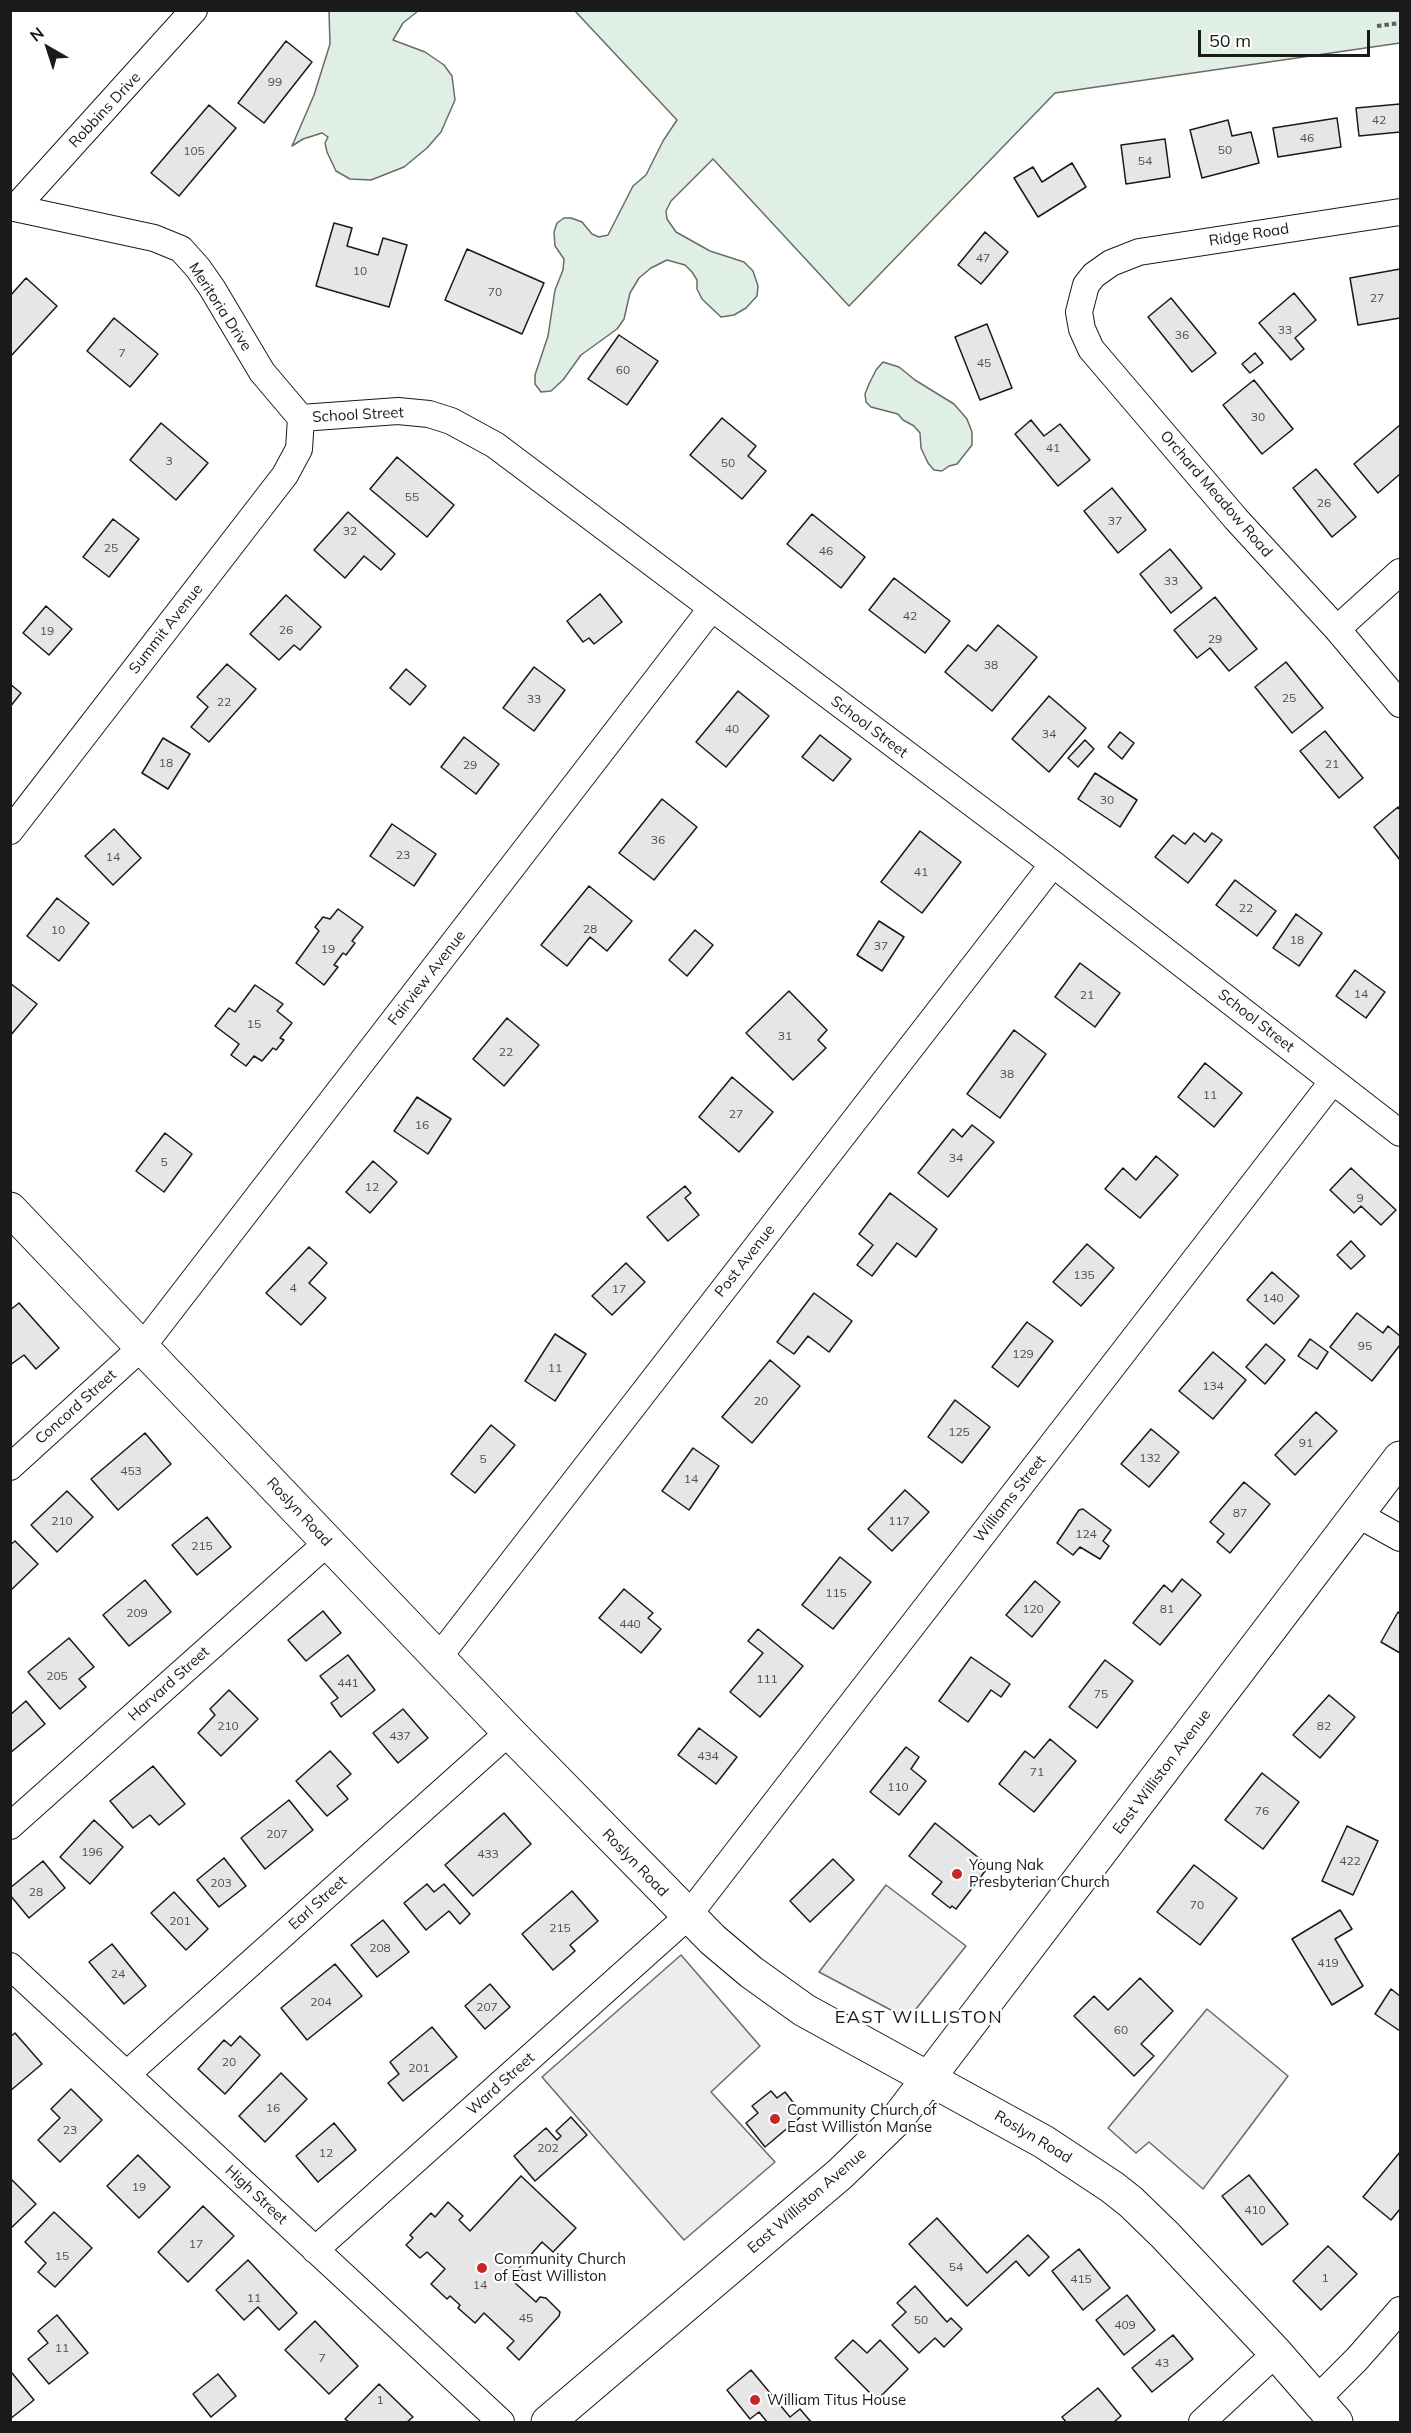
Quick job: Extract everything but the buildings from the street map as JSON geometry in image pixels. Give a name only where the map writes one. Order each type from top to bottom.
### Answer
[{"type":"main road","name":"Roslyn Road","points":[[10,1209],[687,1917],[744,1967],[804,2010],[1044,2142],[1131,2202],[1172,2241],[1276,2353],[1326,2411]]},
{"type":"main road","name":"East Williston Avenue","points":[[548,2422],[856,2159],[898,2118],[1401,1458]]},
{"type":"street","name":"Robbins Drive","points":[[13,207],[194,10]]},
{"type":"street","name":"Meritoria Drive","points":[[13,207],[154,238],[181,249],[212,288],[262,372],[302,418]]},
{"type":"street","name":"Ridge Road","points":[[1101,270],[1111,262],[1139,252],[1401,212]]},
{"type":"street","name":"Orchard Meadow Road","points":[[1101,270],[1086,285],[1079,312],[1082,329],[1091,349],[1236,519],[1337,629],[1401,705]]},
{"type":"street","name":"School Street","points":[[302,418],[398,411],[429,414],[451,421],[495,445],[1053,864],[1401,1133]]},
{"type":"street","name":"Summit Avenue","points":[[10,831],[285,475],[299,448],[302,418]]},
{"type":"street","points":[[1337,629],[1401,572]]},
{"type":"street","name":"Fairview Avenue","points":[[142,1347],[711,609]]},
{"type":"street","name":"Post Avenue","points":[[438,1658],[1053,864]]},
{"type":"street","name":"Williams Street","points":[[687,1917],[1333,1081]]},
{"type":"street","name":"Concord Street","points":[[10,1467],[142,1347]]},
{"type":"street","points":[[1357,1514],[1401,1538]]},
{"type":"street","name":"Harvard Street","points":[[10,1826],[327,1543]]},
{"type":"street","name":"Earl Street","points":[[127,2074],[509,1732]]},
{"type":"street","name":"Ward Street","points":[[315,2250],[687,1917]]},
{"type":"street","name":"High Street","points":[[10,1966],[501,2422]]},
{"type":"street","points":[[1326,2411],[1357,2359],[1401,2310]]},
{"type":"street","points":[[1202,2422],[1276,2353]]},
{"type":"path","points":[[1377,26],[1401,23]]},
{"type":"green space","points":[[1400,10],[1400,43],[1055,93],[849,306],[713,159],[671,201],[666,211],[667,219],[676,232],[710,251],[744,262],[753,271],[758,286],[757,296],[746,308],[734,315],[721,317],[702,299],[697,289],[697,280],[692,272],[685,265],[667,260],[651,268],[639,278],[630,293],[624,319],[617,329],[581,355],[563,380],[551,391],[541,392],[535,384],[535,375],[548,336],[555,290],[563,270],[564,259],[555,246],[554,232],[557,223],[564,218],[571,218],[582,222],[592,234],[599,237],[608,235],[633,186],[646,175],[663,141],[677,120],[575,11]]},
{"type":"green space","points":[[329,11],[418,11],[403,23],[393,40],[425,52],[444,65],[452,76],[455,100],[441,132],[427,148],[404,167],[371,180],[350,179],[336,171],[327,152],[325,143],[328,137],[322,133],[303,139],[292,146],[314,95],[330,44]]},
{"type":"green space","points":[[883,362],[899,367],[915,380],[954,404],[967,419],[972,432],[972,445],[957,464],[942,471],[934,470],[921,448],[920,433],[914,426],[898,414],[871,407],[866,402],[865,394],[869,384]]},
{"type":"shaded area","points":[[886,1885],[966,1946],[908,2019],[819,1972]]},
{"type":"shaded area","points":[[681,1955],[760,2046],[711,2092],[775,2162],[684,2240],[542,2077]]},
{"type":"shaded area","points":[[1207,2009],[1288,2076],[1203,2189],[1149,2142],[1136,2153],[1108,2128]]},
{"type":"place","name":"Young Nak Presbyterian Church","points":[[957,1874]]},
{"type":"place","name":"Community Church of East Williston Manse","points":[[775,2119]]},
{"type":"place","name":"Community Church of East Williston","points":[[482,2268]]},
{"type":"place","name":"William Titus House","points":[[755,2400]]},
{"type":"district","name":"EAST WILLISTON","points":[[919,2018]]}]
